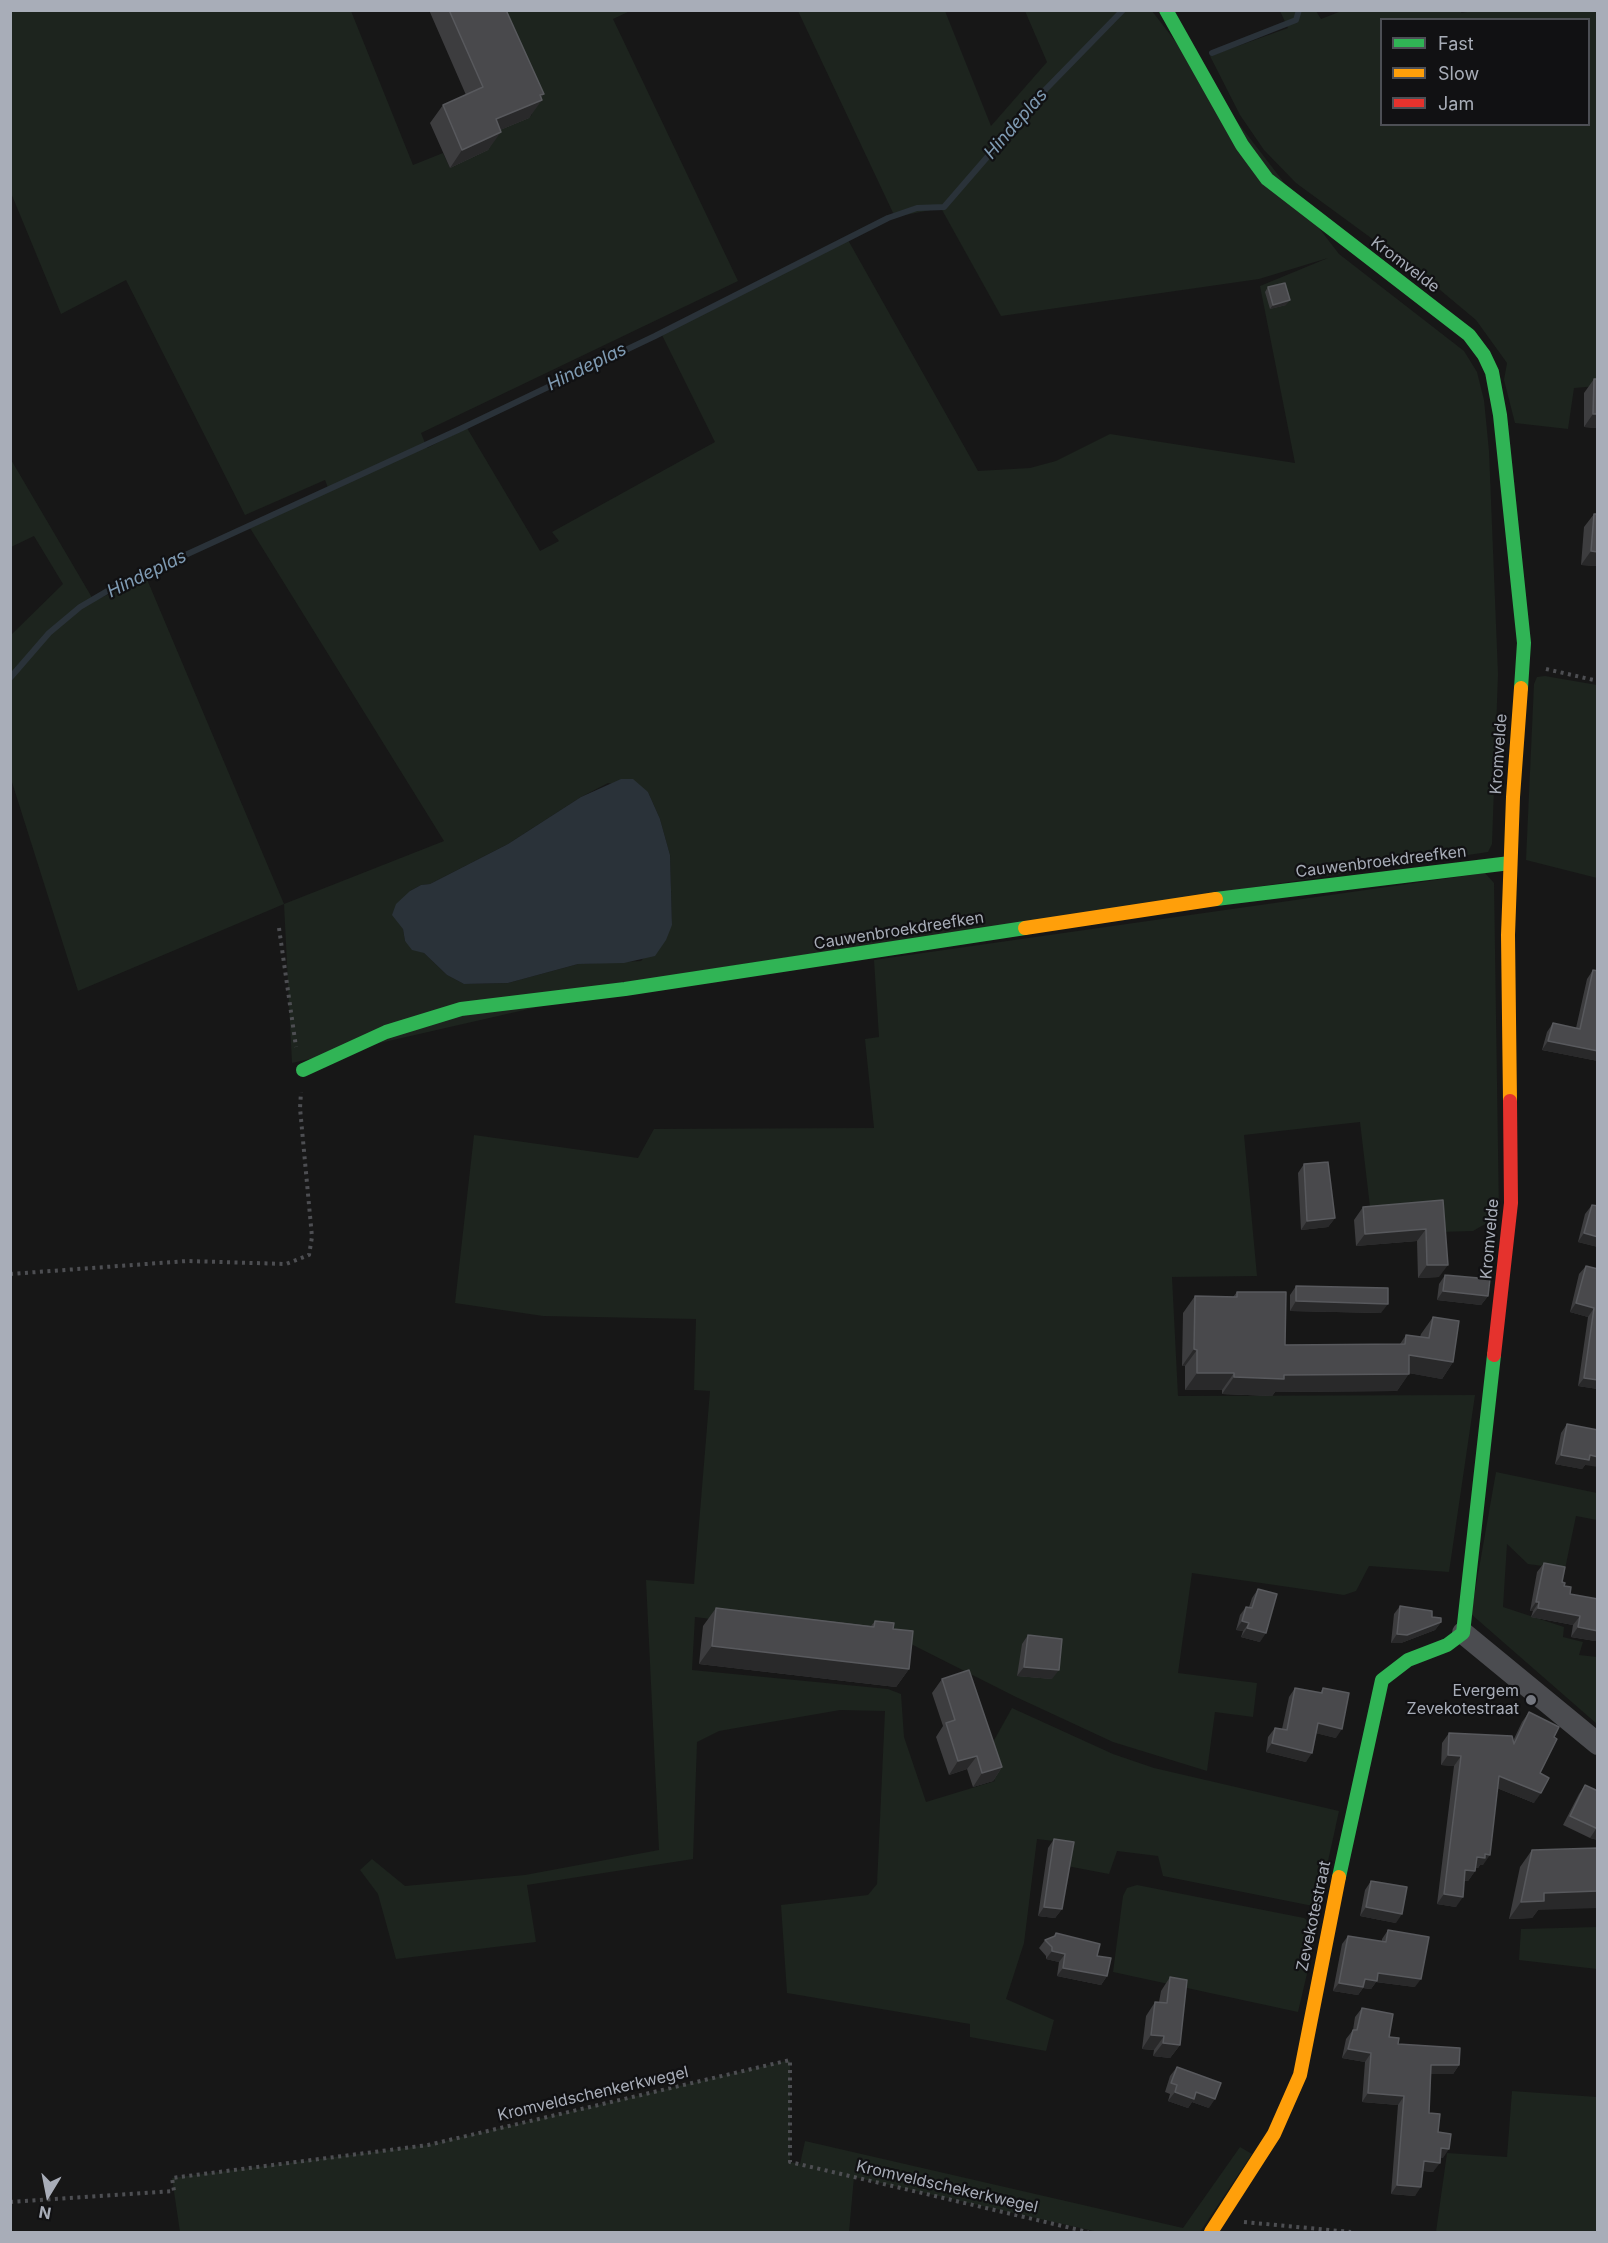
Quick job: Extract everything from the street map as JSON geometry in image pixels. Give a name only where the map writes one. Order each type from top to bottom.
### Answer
[{"type":"street","name":"Kromvelde","points":[[1166,10],[1242,145],[1267,179],[1469,335],[1484,355],[1492,372],[1500,415],[1524,643],[1510,863],[1508,935],[1511,1203],[1463,1633]]},
{"type":"street","name":"Cauwenbroekdreefken","points":[[303,1070],[386,1032],[461,1009],[625,989],[1216,899],[1510,863]]},
{"type":"street","points":[[1463,1633],[1598,1744]]},
{"type":"street","name":"Zevekotestraat","points":[[1211,2232],[1274,2134],[1300,2075],[1322,1952],[1382,1680],[1408,1660],[1447,1645],[1463,1633]]},
{"type":"path","points":[[1523,664],[1598,681]]},
{"type":"path","points":[[10,1274],[187,1261],[286,1264],[309,1255],[312,1237],[300,1108],[303,1070],[296,1048],[279,928]]},
{"type":"path","name":"Kromveldschenkerkwegel","points":[[10,2202],[174,2191],[172,2178],[428,2145],[790,2060],[790,2162],[1088,2232]]},
{"type":"path","name":"Kromveldschekerkwegel","points":[[800,2164],[1088,2232]]},
{"type":"path","points":[[1219,2220],[1351,2232]]},
{"type":"shaded area","points":[[1344,10],[1462,11],[1461,13],[1478,10],[1597,11],[1597,386],[1574,388],[1568,429],[1515,423],[1504,380],[1507,363],[1476,320],[1427,279],[1296,183],[1264,150],[1240,115],[1210,56],[1288,28],[1280,11],[1316,11],[1321,19]]},
{"type":"shaded area","points":[[11,11],[351,11],[413,165],[443,153],[450,168],[483,137],[532,115],[486,11],[630,11],[613,19],[738,281],[421,433],[427,448],[467,428],[540,551],[559,541],[552,532],[715,442],[661,333],[848,240],[978,471],[1030,468],[1056,461],[1110,434],[1295,463],[1260,286],[1328,258],[1259,279],[1001,316],[941,208],[895,217],[798,11],[945,11],[991,126],[1047,62],[1025,11],[1152,11],[1339,254],[1464,351],[1477,372],[1484,400],[1489,451],[1498,674],[1492,844],[1488,852],[691,972],[292,1063],[284,904],[444,841],[250,528],[329,490],[325,480],[245,515],[126,280],[61,314],[11,193]],"holes":[[[608,783],[648,792],[660,819],[670,855],[672,925],[641,961],[578,964],[508,983],[464,984],[447,975],[424,953],[405,941],[403,929],[410,891],[421,885],[430,884],[508,844],[581,797]]]},
{"type":"shaded area","points":[[10,458],[94,601],[146,577],[284,904],[78,991],[11,779],[11,635],[63,584],[34,536],[11,547]]},
{"type":"shaded area","points":[[1545,676],[1597,685],[1597,878],[1526,860],[1534,684],[1537,677]]},
{"type":"shaded area","points":[[621,779],[633,779],[648,792],[660,819],[670,855],[672,925],[666,940],[655,956],[624,963],[578,964],[508,983],[464,984],[447,975],[424,953],[412,950],[405,941],[403,929],[392,915],[396,904],[410,891],[421,885],[430,884],[508,844],[581,797]]},
{"type":"shaded area","points":[[1485,873],[1494,883],[1499,1216],[1473,1231],[1439,1232],[1437,1201],[1370,1207],[1360,1122],[1244,1135],[1257,1276],[1172,1277],[1178,1396],[1475,1395],[1449,1572],[1369,1566],[1356,1591],[1344,1595],[1192,1573],[1178,1673],[1257,1683],[1253,1717],[1215,1712],[1207,1771],[1113,1742],[1016,1697],[911,1644],[695,1617],[692,1670],[888,1689],[901,1694],[904,1737],[926,1802],[995,1781],[982,1762],[1012,1708],[1113,1754],[1154,1768],[1339,1811],[1318,1907],[1163,1876],[1158,1856],[1117,1851],[1109,1874],[1067,1866],[1070,1843],[1037,1839],[1024,1943],[1006,1999],[1054,2020],[1046,2051],[970,2037],[970,2024],[787,1993],[781,1905],[868,1895],[877,1884],[885,1711],[840,1710],[719,1731],[697,1742],[693,1859],[527,1885],[536,1942],[396,1959],[378,1894],[360,1870],[372,1859],[405,1886],[525,1875],[659,1850],[646,1580],[694,1584],[710,1391],[694,1390],[696,1319],[543,1316],[455,1303],[474,1135],[638,1158],[654,1129],[874,1128],[865,1039],[879,1037],[874,960]]},
{"type":"shaded area","points":[[1496,1472],[1597,1493],[1597,1520],[1576,1516],[1565,1569],[1528,1564],[1507,1544],[1503,1607],[1564,1627],[1563,1637],[1583,1642],[1579,1655],[1597,1657],[1597,1724],[1471,1614]]},
{"type":"shaded area","points":[[1137,1885],[1304,1918],[1312,1924],[1317,1931],[1298,2012],[1113,1972],[1123,1896],[1127,1888]]},
{"type":"shaded area","points":[[1597,1927],[1597,1969],[1519,1960],[1521,1929]]},
{"type":"shaded area","points":[[790,2060],[790,2162],[800,2164],[805,2141],[1183,2228],[1240,2147],[1252,2154],[1200,2232],[1098,2232],[854,2177],[849,2232],[180,2232],[172,2178],[428,2145]]},
{"type":"shaded area","points":[[1512,2091],[1597,2097],[1597,2232],[1436,2232],[1447,2153],[1507,2157]]},
{"type":"building","points":[[449,10],[506,10],[544,94],[540,95],[542,100],[496,119],[501,132],[462,150],[443,105],[483,87]]},
{"type":"building","points":[[1285,283],[1290,300],[1273,305],[1268,287]]},
{"type":"building","points":[[1594,379],[1598,379],[1598,414],[1593,414]]},
{"type":"building","points":[[1594,514],[1598,514],[1598,552],[1591,551]]},
{"type":"building","points":[[1593,970],[1598,971],[1598,1051],[1548,1041],[1553,1023],[1580,1029]]},
{"type":"building","points":[[1328,1162],[1335,1218],[1307,1221],[1304,1164]]},
{"type":"building","points":[[1443,1200],[1448,1265],[1427,1265],[1426,1229],[1365,1234],[1363,1207]]},
{"type":"building","points":[[1592,1205],[1598,1206],[1598,1237],[1584,1233]]},
{"type":"building","points":[[1586,1266],[1598,1269],[1598,1380],[1584,1378],[1594,1308],[1576,1303]]},
{"type":"building","points":[[1445,1275],[1490,1279],[1488,1296],[1443,1291]]},
{"type":"building","points":[[1296,1286],[1388,1288],[1388,1304],[1296,1301]]},
{"type":"building","points":[[1237,1292],[1286,1292],[1285,1345],[1405,1344],[1406,1335],[1429,1338],[1433,1317],[1459,1321],[1453,1362],[1409,1355],[1409,1374],[1284,1375],[1284,1379],[1234,1377],[1234,1373],[1197,1373],[1197,1350],[1194,1349],[1195,1296],[1237,1297]]},
{"type":"building","points":[[1567,1424],[1598,1430],[1598,1457],[1590,1455],[1589,1460],[1561,1455]]},
{"type":"building","points":[[1544,1563],[1565,1567],[1562,1582],[1565,1583],[1564,1586],[1571,1587],[1570,1594],[1598,1599],[1598,1631],[1578,1627],[1580,1616],[1538,1608],[1539,1602],[1536,1602]]},
{"type":"building","points":[[1258,1589],[1277,1594],[1266,1633],[1247,1628],[1249,1623],[1242,1621],[1246,1607],[1252,1608]]},
{"type":"building","points":[[1400,1606],[1432,1611],[1432,1617],[1441,1618],[1441,1622],[1407,1635],[1397,1634]]},
{"type":"building","points":[[716,1608],[874,1627],[875,1621],[894,1623],[893,1629],[913,1631],[909,1669],[712,1646]]},
{"type":"building","points":[[1028,1635],[1062,1639],[1059,1670],[1024,1667]]},
{"type":"building","points":[[969,1670],[1002,1767],[982,1773],[977,1756],[958,1761],[946,1723],[955,1720],[942,1679]]},
{"type":"building","points":[[1295,1688],[1322,1693],[1323,1688],[1349,1693],[1342,1729],[1318,1723],[1312,1753],[1272,1743],[1275,1728],[1287,1730]]},
{"type":"building","points":[[1529,1712],[1559,1727],[1554,1737],[1557,1739],[1540,1773],[1549,1778],[1541,1793],[1499,1776],[1490,1855],[1485,1854],[1485,1858],[1477,1857],[1475,1871],[1465,1870],[1463,1897],[1444,1894],[1461,1756],[1448,1755],[1449,1733],[1512,1736],[1514,1744]]},
{"type":"building","points":[[1585,1785],[1598,1791],[1598,1829],[1570,1816]]},
{"type":"building","points":[[1054,1839],[1074,1842],[1062,1909],[1044,1907]]},
{"type":"building","points":[[1598,1848],[1598,1891],[1544,1893],[1544,1901],[1521,1902],[1532,1850]]},
{"type":"building","points":[[1371,1881],[1407,1887],[1402,1914],[1366,1907]]},
{"type":"building","points":[[1388,1930],[1429,1937],[1421,1979],[1378,1973],[1377,1981],[1365,1979],[1363,1987],[1339,1983],[1348,1936],[1386,1942]]},
{"type":"building","points":[[1056,1933],[1100,1944],[1097,1956],[1111,1958],[1107,1976],[1063,1968],[1065,1954],[1052,1951],[1052,1947],[1045,1940],[1055,1936]]},
{"type":"building","points":[[1170,1977],[1187,1980],[1180,2045],[1163,2043],[1164,2036],[1151,2035],[1155,2002],[1167,2003]]},
{"type":"building","points":[[1362,2008],[1393,2014],[1389,2037],[1399,2038],[1398,2044],[1460,2048],[1459,2065],[1431,2065],[1429,2113],[1440,2114],[1438,2132],[1451,2134],[1449,2149],[1441,2148],[1440,2163],[1424,2161],[1421,2187],[1397,2185],[1404,2096],[1368,2093],[1371,2053],[1348,2049],[1353,2030],[1357,2030]]},
{"type":"building","points":[[1177,2067],[1221,2083],[1215,2099],[1196,2092],[1194,2099],[1175,2092],[1177,2085],[1171,2083]]},
{"type":"waterway","name":"Hindeplas","points":[[10,678],[49,633],[80,607],[109,590],[458,430],[655,336],[888,218],[917,208],[944,207],[1046,89],[1123,10]]},
{"type":"waterway","name":"Hindeplas","points":[[1212,53],[1296,20],[1299,10]]},
{"type":"traffic: fast","points":[[1166,10],[1242,145],[1267,179],[1469,335],[1484,355],[1492,372],[1500,415],[1524,643],[1521,688]]},
{"type":"traffic: fast","points":[[1216,899],[1510,863]]},
{"type":"traffic: fast","points":[[303,1070],[386,1032],[461,1009],[625,989],[1025,928]]},
{"type":"traffic: fast","points":[[1339,1877],[1382,1680],[1408,1660],[1447,1645],[1463,1633],[1494,1355]]},
{"type":"traffic: slow","points":[[1510,1101],[1508,935],[1513,797],[1521,688]]},
{"type":"traffic: slow","points":[[1025,928],[1216,899]]},
{"type":"traffic: slow","points":[[1211,2232],[1274,2134],[1300,2075],[1339,1877]]},
{"type":"traffic: jam","points":[[1494,1355],[1511,1203],[1510,1101]]},
{"type":"place","name":"Evergem Zevekotestraat","points":[[1531,1700]]}]
